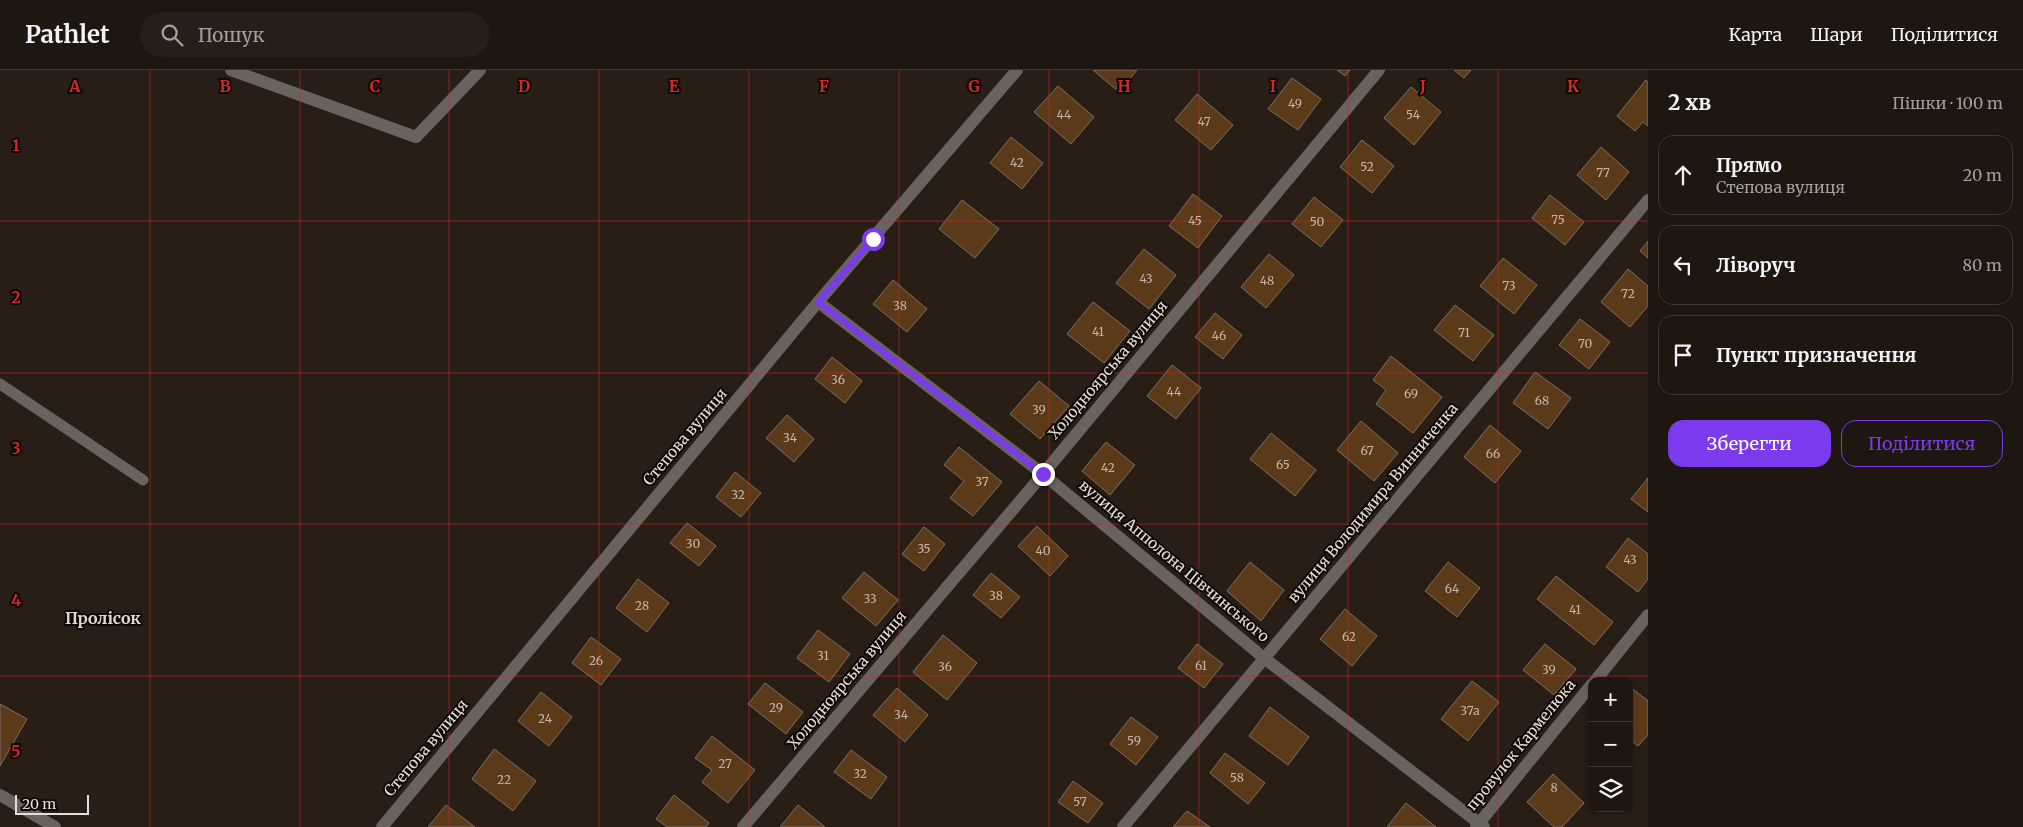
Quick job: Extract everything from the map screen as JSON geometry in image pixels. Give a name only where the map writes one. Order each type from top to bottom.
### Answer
[{"type":"street","points":[[232,70],[416,137],[480,70]]},
{"type":"street","name":"Степова вулиця","points":[[382,827],[818,302],[1018,70]]},
{"type":"street","name":"Холодноярська вулиця","points":[[743,827],[1043,474],[1379,70]]},
{"type":"street","name":"вулиця Володимира Винниченка","points":[[1122,827],[1648,200]]},
{"type":"street","name":"вулиця Апполона Цівчинського","points":[[818,302],[1043,474],[1264,658],[1480,826]]},
{"type":"street","name":"провулок Кармелюка","points":[[1598,677],[1648,615]]},
{"type":"street","name":"провулок Кармелюка","points":[[1480,826],[1588,689]]},
{"type":"street","points":[[0,795],[55,827]]},
{"type":"lane","points":[[0,384],[143,480]]},
{"type":"building","points":[[1093,70],[1137,70],[1119,92]]},
{"type":"building","points":[[1337,70],[1350,70],[1345,76]]},
{"type":"building","points":[[1454,70],[1471,70],[1464,78]]},
{"type":"building","points":[[1292,78],[1321,99],[1298,130],[1268,109]]},
{"type":"building","points":[[1646,80],[1648,82],[1648,126],[1643,122],[1635,131],[1617,116]]},
{"type":"building","points":[[1058,86],[1094,117],[1071,144],[1034,112]]},
{"type":"building","points":[[1411,87],[1441,112],[1414,145],[1384,118]]},
{"type":"building","points":[[1197,94],[1233,125],[1211,150],[1175,120]]},
{"type":"building","points":[[1011,137],[1043,163],[1022,189],[990,163]]},
{"type":"building","points":[[1362,140],[1394,166],[1372,193],[1340,167]]},
{"type":"building","points":[[1601,147],[1629,172],[1606,200],[1577,175]]},
{"type":"building","points":[[1193,194],[1222,216],[1198,248],[1169,226]]},
{"type":"building","points":[[1550,195],[1584,222],[1565,245],[1532,218]]},
{"type":"building","points":[[1314,197],[1343,220],[1321,247],[1292,224]]},
{"type":"building","points":[[962,200],[999,229],[975,258],[939,229]]},
{"type":"building","points":[[1648,241],[1648,258],[1640,251]]},
{"type":"building","points":[[1144,249],[1176,275],[1149,309],[1116,283]]},
{"type":"building","points":[[1269,254],[1294,275],[1266,308],[1241,287]]},
{"type":"building","points":[[1503,258],[1537,285],[1514,314],[1480,286]]},
{"type":"building","points":[[1628,269],[1648,286],[1648,306],[1630,327],[1601,302]]},
{"type":"building","points":[[893,280],[927,309],[907,332],[873,304]]},
{"type":"building","points":[[1093,302],[1130,331],[1104,363],[1067,334]]},
{"type":"building","points":[[1455,305],[1494,335],[1473,361],[1434,330]]},
{"type":"building","points":[[1215,313],[1242,335],[1223,359],[1195,337]]},
{"type":"building","points":[[1580,319],[1610,342],[1589,369],[1559,345]]},
{"type":"building","points":[[1391,356],[1442,397],[1413,433],[1376,404],[1386,390],[1373,380]]},
{"type":"building","points":[[832,357],[862,381],[845,403],[815,379]]},
{"type":"building","points":[[1172,365],[1201,388],[1176,419],[1147,396]]},
{"type":"building","points":[[1535,372],[1571,398],[1548,429],[1513,403]]},
{"type":"building","points":[[1039,381],[1069,406],[1040,439],[1010,414]]},
{"type":"building","points":[[787,415],[814,439],[794,462],[766,438]]},
{"type":"building","points":[[1361,421],[1398,453],[1374,481],[1337,450]]},
{"type":"building","points":[[1490,425],[1521,451],[1495,483],[1464,457]]},
{"type":"building","points":[[1271,433],[1316,470],[1295,496],[1250,459]]},
{"type":"building","points":[[1106,442],[1135,465],[1110,495],[1082,471]]},
{"type":"building","points":[[959,447],[1002,482],[973,516],[950,498],[964,481],[944,465]]},
{"type":"building","points":[[735,472],[761,493],[741,517],[716,497]]},
{"type":"building","points":[[1648,478],[1648,512],[1631,499]]},
{"type":"building","points":[[687,523],[716,546],[699,566],[670,543]]},
{"type":"building","points":[[1037,526],[1068,556],[1050,576],[1018,546]]},
{"type":"building","points":[[924,527],[945,544],[924,571],[902,554]]},
{"type":"building","points":[[1628,538],[1648,554],[1648,579],[1638,592],[1606,567]]},
{"type":"building","points":[[1250,562],[1284,590],[1261,621],[1227,591]]},
{"type":"building","points":[[1448,562],[1480,588],[1457,617],[1425,591]]},
{"type":"building","points":[[864,572],[898,600],[876,626],[842,598]]},
{"type":"building","points":[[991,573],[1020,597],[1001,618],[973,595]]},
{"type":"building","points":[[1556,576],[1613,622],[1594,645],[1537,599]]},
{"type":"building","points":[[638,579],[669,603],[647,632],[616,608]]},
{"type":"building","points":[[1345,609],[1377,636],[1352,666],[1320,639]]},
{"type":"building","points":[[818,630],[850,654],[829,682],[797,658]]},
{"type":"building","points":[[943,635],[977,663],[947,700],[913,672]]},
{"type":"building","points":[[591,637],[621,659],[601,685],[572,663]]},
{"type":"building","points":[[1197,644],[1223,664],[1204,688],[1178,668]]},
{"type":"building","points":[[1545,644],[1576,669],[1554,695],[1523,670]]},
{"type":"building","points":[[1472,681],[1499,702],[1468,741],[1441,719]]},
{"type":"building","points":[[765,683],[803,712],[786,734],[748,704]]},
{"type":"building","points":[[897,688],[928,715],[905,742],[873,715]]},
{"type":"building","points":[[1633,689],[1648,701],[1648,735],[1638,746],[1633,742]]},
{"type":"building","points":[[541,692],[572,717],[549,746],[518,721]]},
{"type":"building","points":[[0,704],[27,719],[0,766]]},
{"type":"building","points":[[1270,707],[1309,737],[1288,765],[1249,736]]},
{"type":"building","points":[[1131,717],[1158,737],[1136,765],[1110,744]]},
{"type":"building","points":[[712,736],[755,770],[728,803],[702,782],[712,770],[695,758]]},
{"type":"building","points":[[494,749],[536,781],[513,811],[472,779]]},
{"type":"building","points":[[851,750],[887,777],[871,799],[834,772]]},
{"type":"building","points":[[1225,753],[1265,783],[1248,804],[1210,773]]},
{"type":"building","points":[[1553,774],[1584,803],[1562,827],[1554,827],[1527,802]]},
{"type":"building","points":[[1073,781],[1103,803],[1088,823],[1058,802]]},
{"type":"building","points":[[674,795],[709,823],[706,827],[667,827],[656,819]]},
{"type":"building","points":[[1406,803],[1436,827],[1387,827]]},
{"type":"building","points":[[446,805],[475,827],[428,827]]},
{"type":"building","points":[[798,805],[825,827],[780,827]]},
{"type":"building","points":[[1187,811],[1210,827],[1173,827]]},
{"type":"district","name":"Пролісок","points":[[103,618]]},
{"type":"route","points":[[873,239],[818,302],[1043,474]]}]
